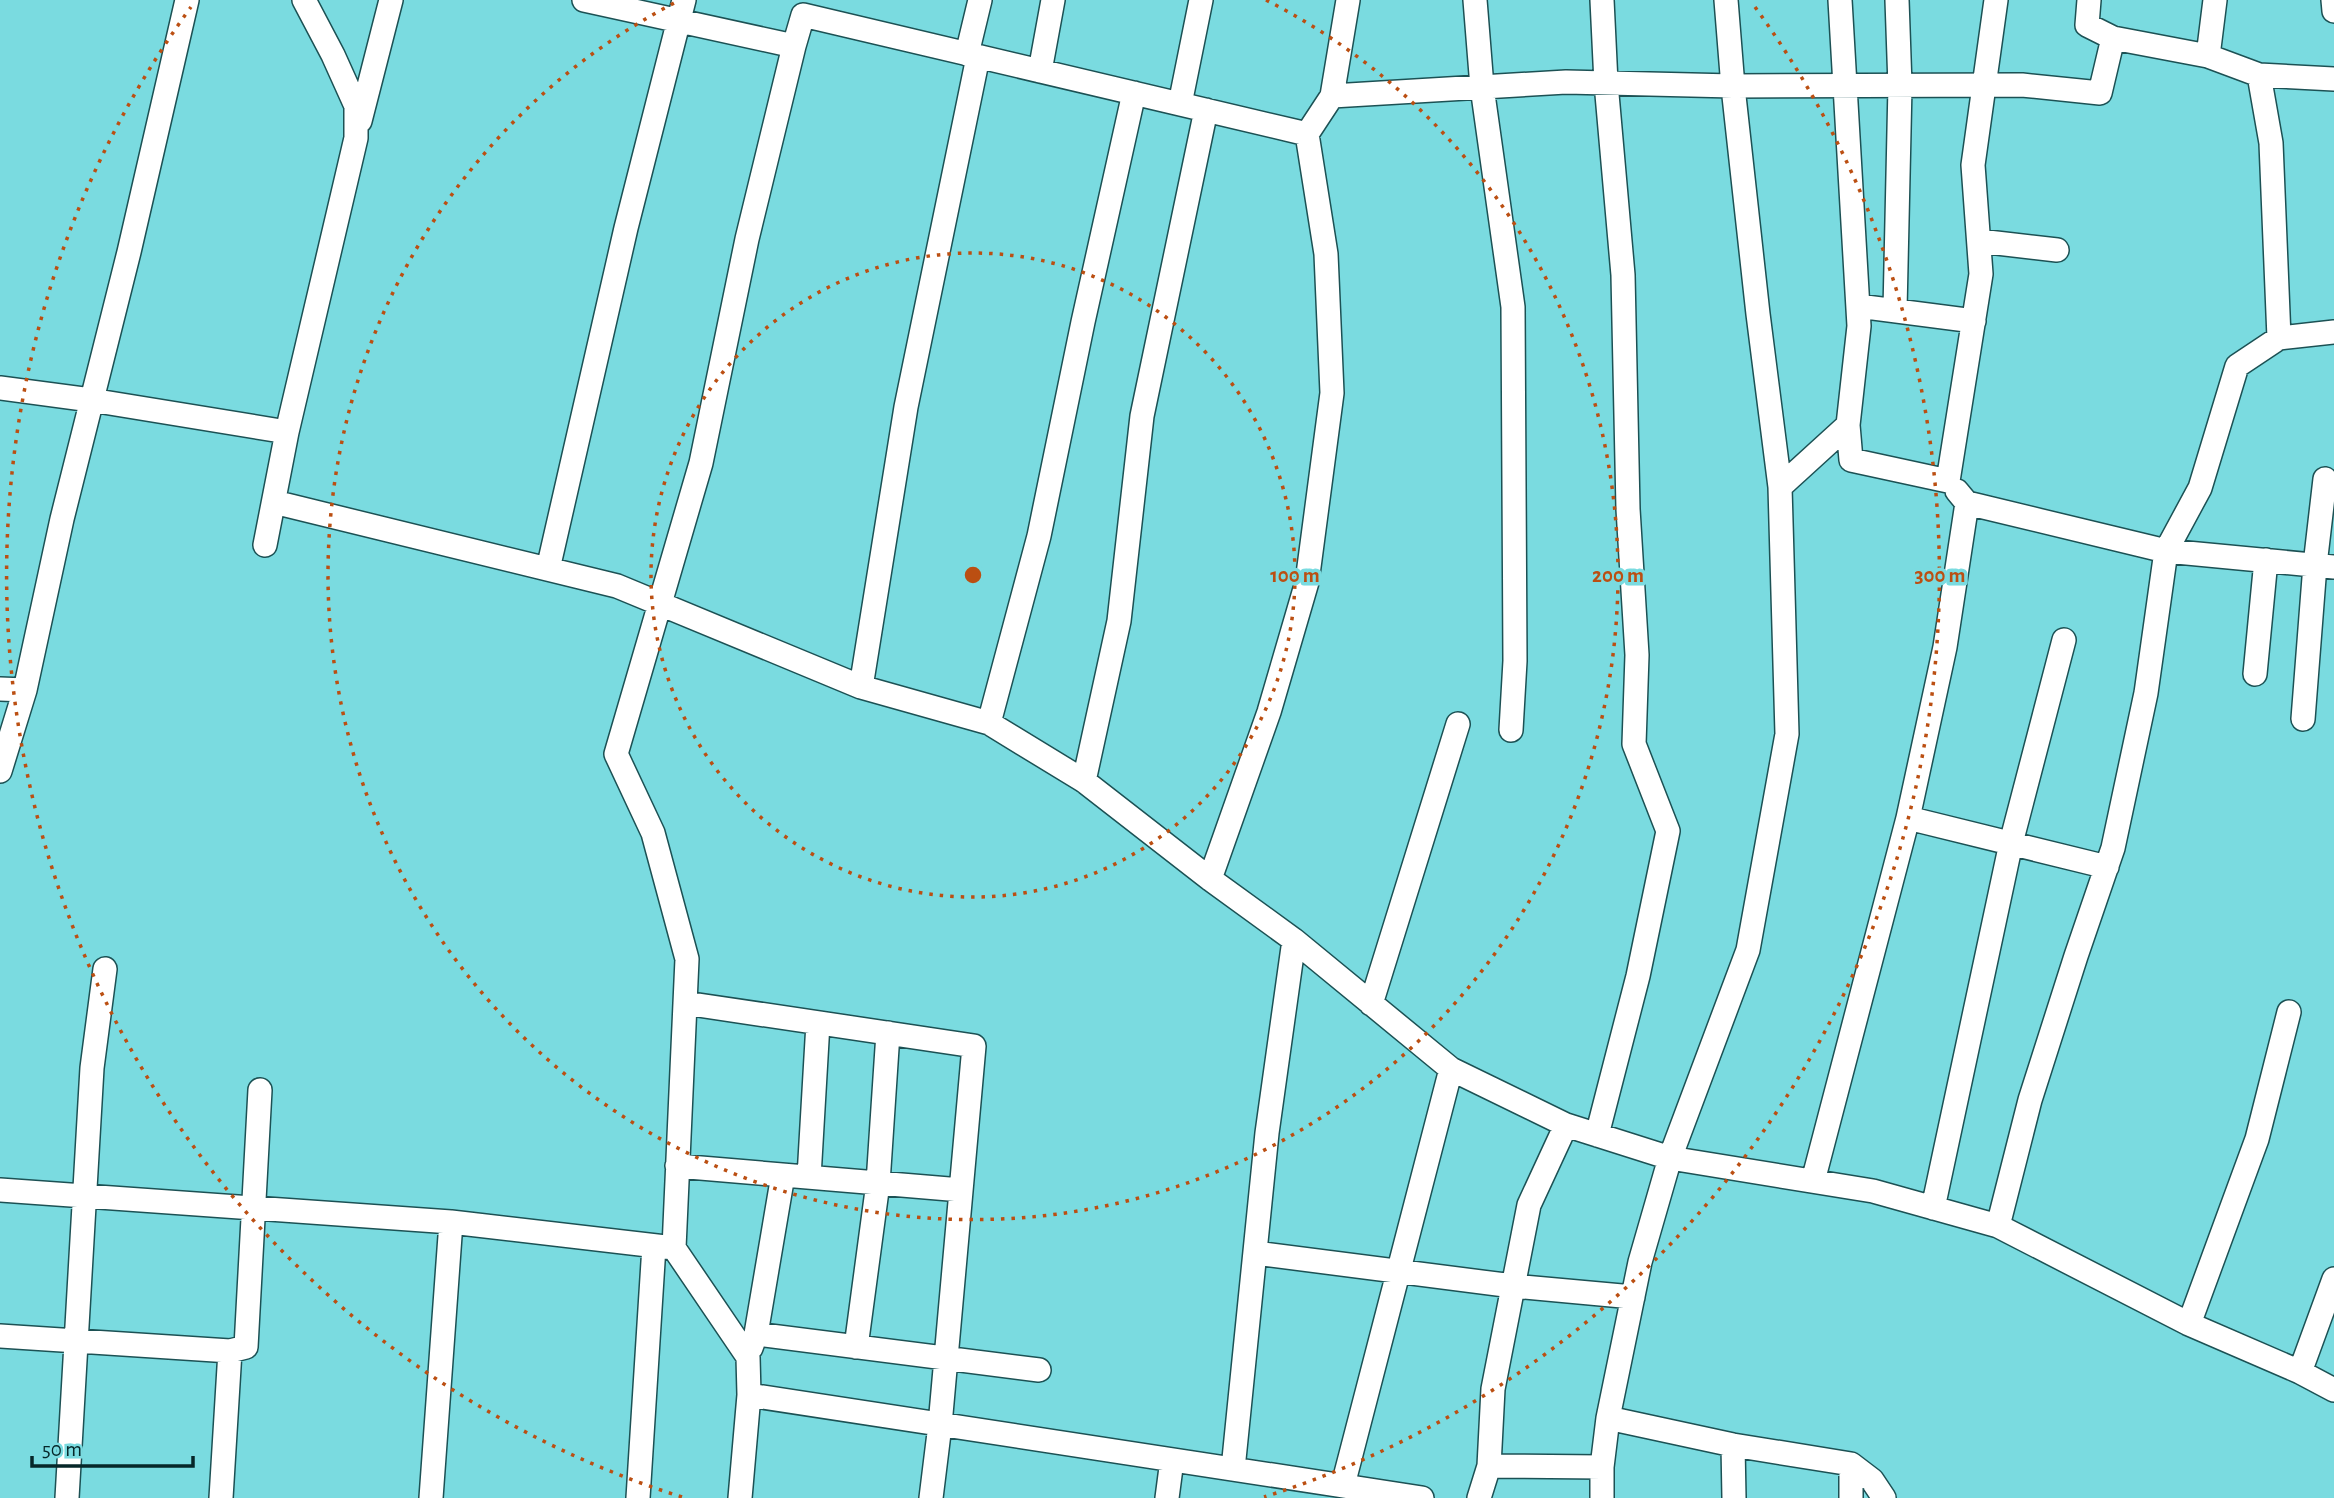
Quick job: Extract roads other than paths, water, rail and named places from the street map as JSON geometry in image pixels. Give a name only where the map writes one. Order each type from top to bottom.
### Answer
[{"type":"street","points":[[0,771],[24,690],[187,0]]},
{"type":"street","points":[[304,0],[356,106],[356,138]]},
{"type":"street","points":[[265,545],[287,432],[391,0]]},
{"type":"street","points":[[584,0],[682,10],[794,46]]},
{"type":"street","points":[[861,687],[906,407],[973,55],[980,0]]},
{"type":"street","points":[[1040,71],[1053,0]]},
{"type":"street","points":[[1180,104],[1201,0]]},
{"type":"street","points":[[1210,879],[1269,712],[1307,582],[1332,393],[1326,254],[1307,134],[1332,96],[1348,0]]},
{"type":"street","points":[[1475,0],[1482,87],[1513,307],[1515,661],[1511,730]]},
{"type":"street","points":[[1597,1135],[1638,976],[1668,831],[1634,744],[1637,655],[1628,509],[1623,275],[1606,83],[1602,0]]},
{"type":"street","points":[[1602,1498],[1602,1467],[1608,1418],[1640,1262],[1670,1158],[1748,950],[1787,734],[1780,487],[1758,314],[1726,0]]},
{"type":"street","points":[[1840,0],[1859,326],[1848,425],[1852,460],[1948,481],[1967,503],[2166,551],[2324,566]]},
{"type":"street","points":[[1895,310],[1900,86],[1897,0]]},
{"type":"street","points":[[1948,481],[1981,274],[1973,165],[1996,0]]},
{"type":"street","points":[[2089,0],[2087,25],[2113,38],[2208,56],[2259,75],[2334,79]]},
{"type":"street","points":[[2208,56],[2215,0]]},
{"type":"street","points":[[2333,0],[2334,10]]},
{"type":"street","points":[[638,1498],[664,1247],[677,1166],[687,959],[653,833],[616,754],[701,463],[747,239],[805,8],[973,55],[1307,134]]},
{"type":"street","points":[[548,569],[620,255],[682,10]]},
{"type":"street","points":[[1332,96],[1566,82],[1733,86],[2022,85],[2100,93],[2113,38]]},
{"type":"street","points":[[2259,75],[2270,143],[2279,338]]},
{"type":"street","points":[[989,723],[1039,536],[1083,322],[1135,93]]},
{"type":"street","points":[[1084,781],[1119,621],[1142,416],[1206,110]]},
{"type":"street","points":[[1979,241],[2057,250]]},
{"type":"street","points":[[1858,306],[1974,321]]},
{"type":"street","points":[[1998,1226],[2030,1100],[2113,848],[2146,693],[2166,551],[2200,488],[2238,366],[2279,338],[2334,332]]},
{"type":"street","points":[[0,388],[287,432]]},
{"type":"street","points":[[1780,487],[1848,425]]},
{"type":"street","points":[[2303,719],[2324,566],[2325,479]]},
{"type":"street","points":[[274,502],[617,586],[861,687],[989,723],[1084,781],[1294,940],[1451,1069],[1566,1125],[1670,1158],[1873,1191],[1998,1226],[2189,1324],[2300,1372],[2334,1391]]},
{"type":"street","points":[[1814,1181],[1908,818],[1945,647],[1967,503]]},
{"type":"street","points":[[2255,674],[2266,560]]},
{"type":"street","points":[[1933,1208],[2011,843],[2064,640]]},
{"type":"street","points":[[0,689],[24,690]]},
{"type":"street","points":[[1371,1004],[1458,724]]},
{"type":"street","points":[[1908,818],[2107,867]]},
{"type":"street","points":[[1233,1469],[1268,1133],[1294,940]]},
{"type":"street","points":[[68,1498],[92,1068],[106,970]]},
{"type":"street","points":[[685,1003],[974,1046],[931,1498]]},
{"type":"street","points":[[2189,1324],[2257,1139],[2289,1012]]},
{"type":"street","points":[[809,1177],[818,1023]]},
{"type":"street","points":[[856,1347],[878,1183],[888,1033]]},
{"type":"street","points":[[1343,1485],[1451,1069]]},
{"type":"street","points":[[0,1336],[230,1351],[246,1347],[260,1090]]},
{"type":"street","points":[[1479,1498],[1489,1466],[1493,1389],[1529,1205],[1566,1125]]},
{"type":"street","points":[[677,1166],[961,1190]]},
{"type":"street","points":[[740,1498],[749,1395],[748,1357],[756,1334],[783,1175]]},
{"type":"street","points":[[0,1189],[452,1222],[664,1247],[748,1357]]},
{"type":"street","points":[[431,1498],[452,1222]]},
{"type":"street","points":[[1255,1253],[1513,1286],[1633,1297]]},
{"type":"street","points":[[2300,1372],[2334,1279]]},
{"type":"street","points":[[756,1334],[1039,1370]]},
{"type":"street","points":[[221,1498],[230,1351]]},
{"type":"street","points":[[749,1395],[1422,1498]]},
{"type":"street","points":[[1608,1418],[1733,1445],[1850,1464],[1872,1480],[1884,1498]]},
{"type":"street","points":[[1733,1445],[1734,1498]]},
{"type":"street","points":[[1167,1498],[1172,1460]]},
{"type":"street","points":[[1850,1464],[1851,1498]]},
{"type":"street","points":[[1489,1466],[1602,1467]]}]
